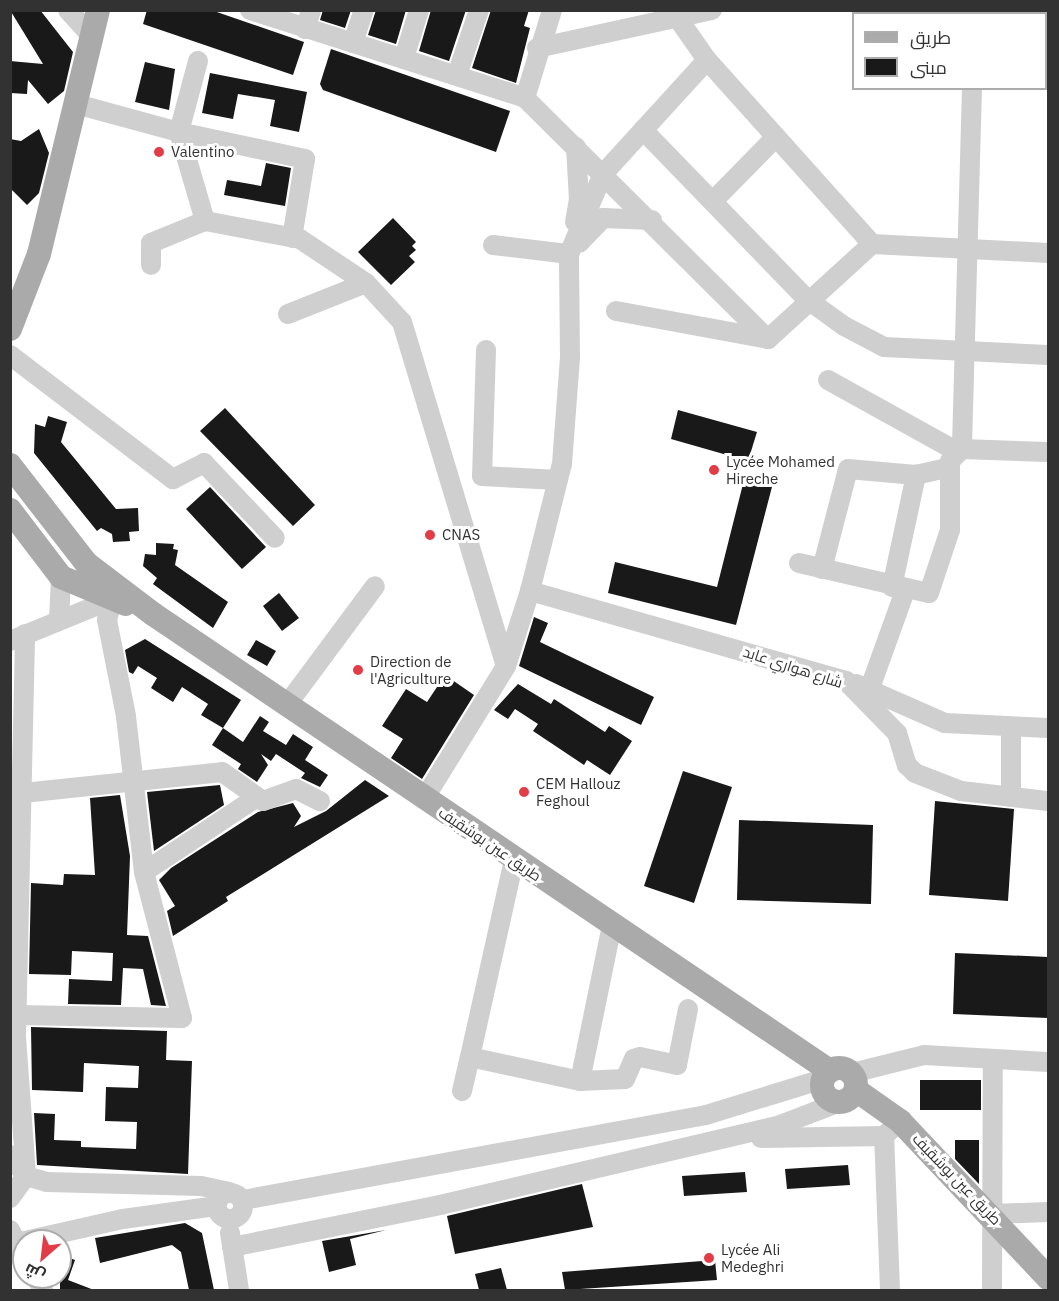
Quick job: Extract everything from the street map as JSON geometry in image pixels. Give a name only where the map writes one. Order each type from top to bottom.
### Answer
[{"type":"main road","points":[[10,329],[39,254],[98,10]]},
{"type":"main road","points":[[10,465],[86,563],[153,614]]},
{"type":"main road","points":[[10,510],[61,577],[153,614]]},
{"type":"main road","name":"طريق عين بوشقيف","points":[[153,614],[840,1083],[992,1214],[1048,1278]]},
{"type":"street","points":[[68,10],[92,37]]},
{"type":"street","points":[[250,10],[308,20],[353,43],[525,98],[652,220],[768,339]]},
{"type":"street","points":[[353,43],[364,10]]},
{"type":"street","points":[[404,58],[419,10]]},
{"type":"street","points":[[457,75],[478,10]]},
{"type":"street","points":[[525,98],[537,48],[552,10]]},
{"type":"street","points":[[537,48],[696,14],[707,60],[872,244],[1048,253]]},
{"type":"street","points":[[568,254],[603,174],[707,60]]},
{"type":"street","points":[[198,61],[179,132],[205,221]]},
{"type":"street","points":[[799,563],[922,595],[934,587],[950,530],[965,352],[972,90]]},
{"type":"street","points":[[76,104],[179,132],[304,159],[292,238]]},
{"type":"street","points":[[643,130],[714,200],[808,300],[884,347],[1048,355]]},
{"type":"street","points":[[714,200],[776,137]]},
{"type":"street","points":[[424,799],[506,666],[528,597],[558,480],[570,357],[568,254],[579,200],[576,147]]},
{"type":"street","points":[[568,254],[603,218],[652,220]]},
{"type":"street","points":[[151,265],[151,243],[205,221],[292,238],[366,283],[402,322],[506,666]]},
{"type":"street","points":[[768,339],[808,300],[872,244]]},
{"type":"street","points":[[493,245],[568,254]]},
{"type":"street","points":[[288,314],[366,283]]},
{"type":"street","points":[[616,312],[768,339]]},
{"type":"street","points":[[486,350],[482,476],[558,480]]},
{"type":"street","points":[[10,355],[173,479],[204,463],[275,538]]},
{"type":"street","points":[[828,380],[957,456]]},
{"type":"street","points":[[822,569],[848,469],[916,475],[957,456],[1048,452]]},
{"type":"street","points":[[870,688],[899,589],[916,475]]},
{"type":"street","points":[[59,621],[61,577]]},
{"type":"street","points":[[286,706],[375,586]]},
{"type":"street","name":"شارع هواري عابد","points":[[487,598],[511,611],[528,597],[846,681],[900,740],[907,765],[922,777],[961,791],[1048,801]]},
{"type":"street","points":[[10,1198],[26,1176],[13,1035],[17,1014],[23,793],[18,637],[113,599]]},
{"type":"street","points":[[17,1014],[182,1018],[144,872],[134,779],[107,620],[113,599]]},
{"type":"street","points":[[846,681],[870,688],[945,723],[1048,728]]},
{"type":"street","points":[[900,740],[912,709]]},
{"type":"street","points":[[1011,728],[1011,796]]},
{"type":"street","points":[[23,793],[134,779],[222,772],[234,777],[256,798],[263,801],[296,789],[320,801]]},
{"type":"street","points":[[144,872],[256,798]]},
{"type":"street","points":[[462,1091],[514,860]]},
{"type":"street","points":[[580,1081],[612,926]]},
{"type":"street","points":[[470,1057],[580,1081],[625,1079],[634,1059],[640,1057],[677,1065],[688,1009]]},
{"type":"street","points":[[72,1233],[706,1115],[840,1083],[924,1055],[1048,1062]]},
{"type":"street","points":[[992,1290],[993,1059]]},
{"type":"street","points":[[232,1247],[440,1205],[780,1125],[840,1083]]},
{"type":"street","points":[[719,1139],[892,1128],[890,1290]]},
{"type":"street","points":[[10,1155],[26,1176],[86,1185],[201,1186],[229,1204]]},
{"type":"street","points":[[229,1204],[232,1247],[239,1290]]},
{"type":"street","points":[[992,1214],[1048,1212]]},
{"type":"building","points":[[10,10],[40,10],[73,52],[64,91],[48,104],[28,80],[27,94],[10,93],[10,61],[43,64]]},
{"type":"building","points":[[147,10],[211,10],[304,42],[293,75],[143,24]]},
{"type":"building","points":[[323,10],[351,10],[345,28],[320,20]]},
{"type":"building","points":[[376,10],[406,10],[396,44],[368,35]]},
{"type":"building","points":[[431,10],[466,10],[449,61],[419,51]]},
{"type":"building","points":[[491,10],[529,10],[524,26],[530,28],[516,83],[472,68]]},
{"type":"building","points":[[331,49],[510,111],[496,152],[323,90],[320,84]]},
{"type":"building","points":[[145,62],[175,69],[169,110],[135,102]]},
{"type":"building","points":[[210,73],[307,92],[299,132],[270,126],[275,100],[238,94],[233,119],[202,113]]},
{"type":"building","points":[[39,129],[49,153],[39,193],[27,205],[10,188],[10,139],[21,141]]},
{"type":"building","points":[[266,163],[291,168],[285,206],[224,195],[227,180],[261,186]]},
{"type":"building","points":[[393,218],[416,242],[412,246],[416,250],[409,256],[415,262],[391,285],[358,252]]},
{"type":"building","points":[[225,408],[315,505],[293,526],[200,431]]},
{"type":"building","points":[[678,410],[757,432],[748,461],[671,439]]},
{"type":"building","points":[[48,416],[67,422],[61,442],[116,509],[138,508],[139,531],[129,532],[130,541],[113,542],[112,534],[101,528],[97,531],[34,453],[35,424],[45,427]]},
{"type":"building","points":[[745,476],[773,483],[736,625],[608,593],[615,562],[717,587]]},
{"type":"building","points":[[210,487],[266,547],[242,569],[186,509]]},
{"type":"building","points":[[156,543],[174,544],[173,549],[178,550],[175,565],[228,602],[213,628],[153,584],[157,578],[143,566],[145,554],[156,555]]},
{"type":"building","points":[[279,593],[299,618],[282,631],[263,606]]},
{"type":"building","points":[[534,617],[548,623],[540,642],[654,697],[641,725],[519,666]]},
{"type":"building","points":[[145,639],[241,700],[223,728],[201,715],[208,704],[182,687],[173,702],[151,688],[157,678],[138,666],[133,674],[129,672],[125,650]]},
{"type":"building","points":[[256,640],[276,651],[267,666],[247,655]]},
{"type":"building","points":[[445,675],[474,695],[422,779],[391,758],[403,739],[382,726],[406,689],[427,702]]},
{"type":"building","points":[[518,684],[551,704],[554,699],[605,732],[609,726],[632,741],[610,775],[587,760],[584,765],[533,731],[538,724],[515,709],[508,719],[494,710]]},
{"type":"building","points":[[260,716],[269,722],[263,731],[286,745],[293,734],[313,747],[305,760],[328,775],[320,787],[301,778],[305,773],[276,754],[271,761],[261,754],[268,765],[257,782],[238,769],[241,764],[212,745],[223,728],[243,742]]},
{"type":"building","points":[[683,771],[732,787],[694,903],[644,886]]},
{"type":"building","points":[[365,780],[389,796],[226,897],[228,901],[173,936],[167,911],[175,906],[159,880],[171,868],[258,812],[293,803],[301,816],[294,827],[326,811]]},
{"type":"building","points":[[220,785],[224,805],[154,851],[147,792]]},
{"type":"building","points":[[120,795],[130,856],[127,935],[148,936],[166,1006],[151,1005],[143,969],[123,968],[121,1005],[68,1004],[69,979],[112,981],[113,953],[72,951],[71,975],[29,974],[31,883],[63,885],[64,874],[95,875],[90,798]]},
{"type":"building","points":[[935,801],[1014,809],[1008,901],[929,895]]},
{"type":"building","points":[[739,820],[873,825],[871,904],[737,900]]},
{"type":"building","points":[[955,953],[1048,957],[1048,1018],[953,1014]]},
{"type":"building","points":[[31,1027],[167,1031],[166,1060],[192,1061],[188,1174],[37,1165],[34,1113],[55,1114],[54,1140],[81,1141],[81,1147],[136,1149],[137,1122],[105,1121],[106,1087],[138,1088],[139,1066],[84,1063],[83,1092],[32,1090]]},
{"type":"building","points":[[920,1080],[981,1080],[981,1110],[920,1110]]},
{"type":"building","points":[[955,1140],[979,1140],[979,1184],[955,1159]]},
{"type":"building","points":[[848,1165],[850,1185],[787,1189],[785,1169]]},
{"type":"building","points":[[745,1172],[747,1192],[684,1196],[682,1176]]},
{"type":"building","points":[[582,1184],[593,1227],[455,1254],[447,1216]]},
{"type":"building","points":[[185,1223],[202,1233],[214,1290],[189,1290],[181,1252],[172,1245],[100,1263],[95,1238]]},
{"type":"building","points":[[386,1230],[350,1239],[356,1265],[329,1272],[322,1241]]},
{"type":"building","points":[[715,1260],[717,1280],[565,1290],[562,1272]]},
{"type":"building","points":[[501,1268],[507,1290],[479,1290],[475,1274]]},
{"type":"building","points":[[72,1282],[94,1290],[60,1290],[72,1289]]},
{"type":"place","name":"Valentino","points":[[159,152]]},
{"type":"place","name":"Lycée Mohamed Hireche","points":[[714,470]]},
{"type":"place","name":"CNAS","points":[[430,535]]},
{"type":"place","name":"Direction de l'Agriculture","points":[[358,670]]},
{"type":"place","name":"CEM Hallouz Feghoul","points":[[524,792]]},
{"type":"place","name":"Lycée Ali Medeghri","points":[[709,1258]]}]
